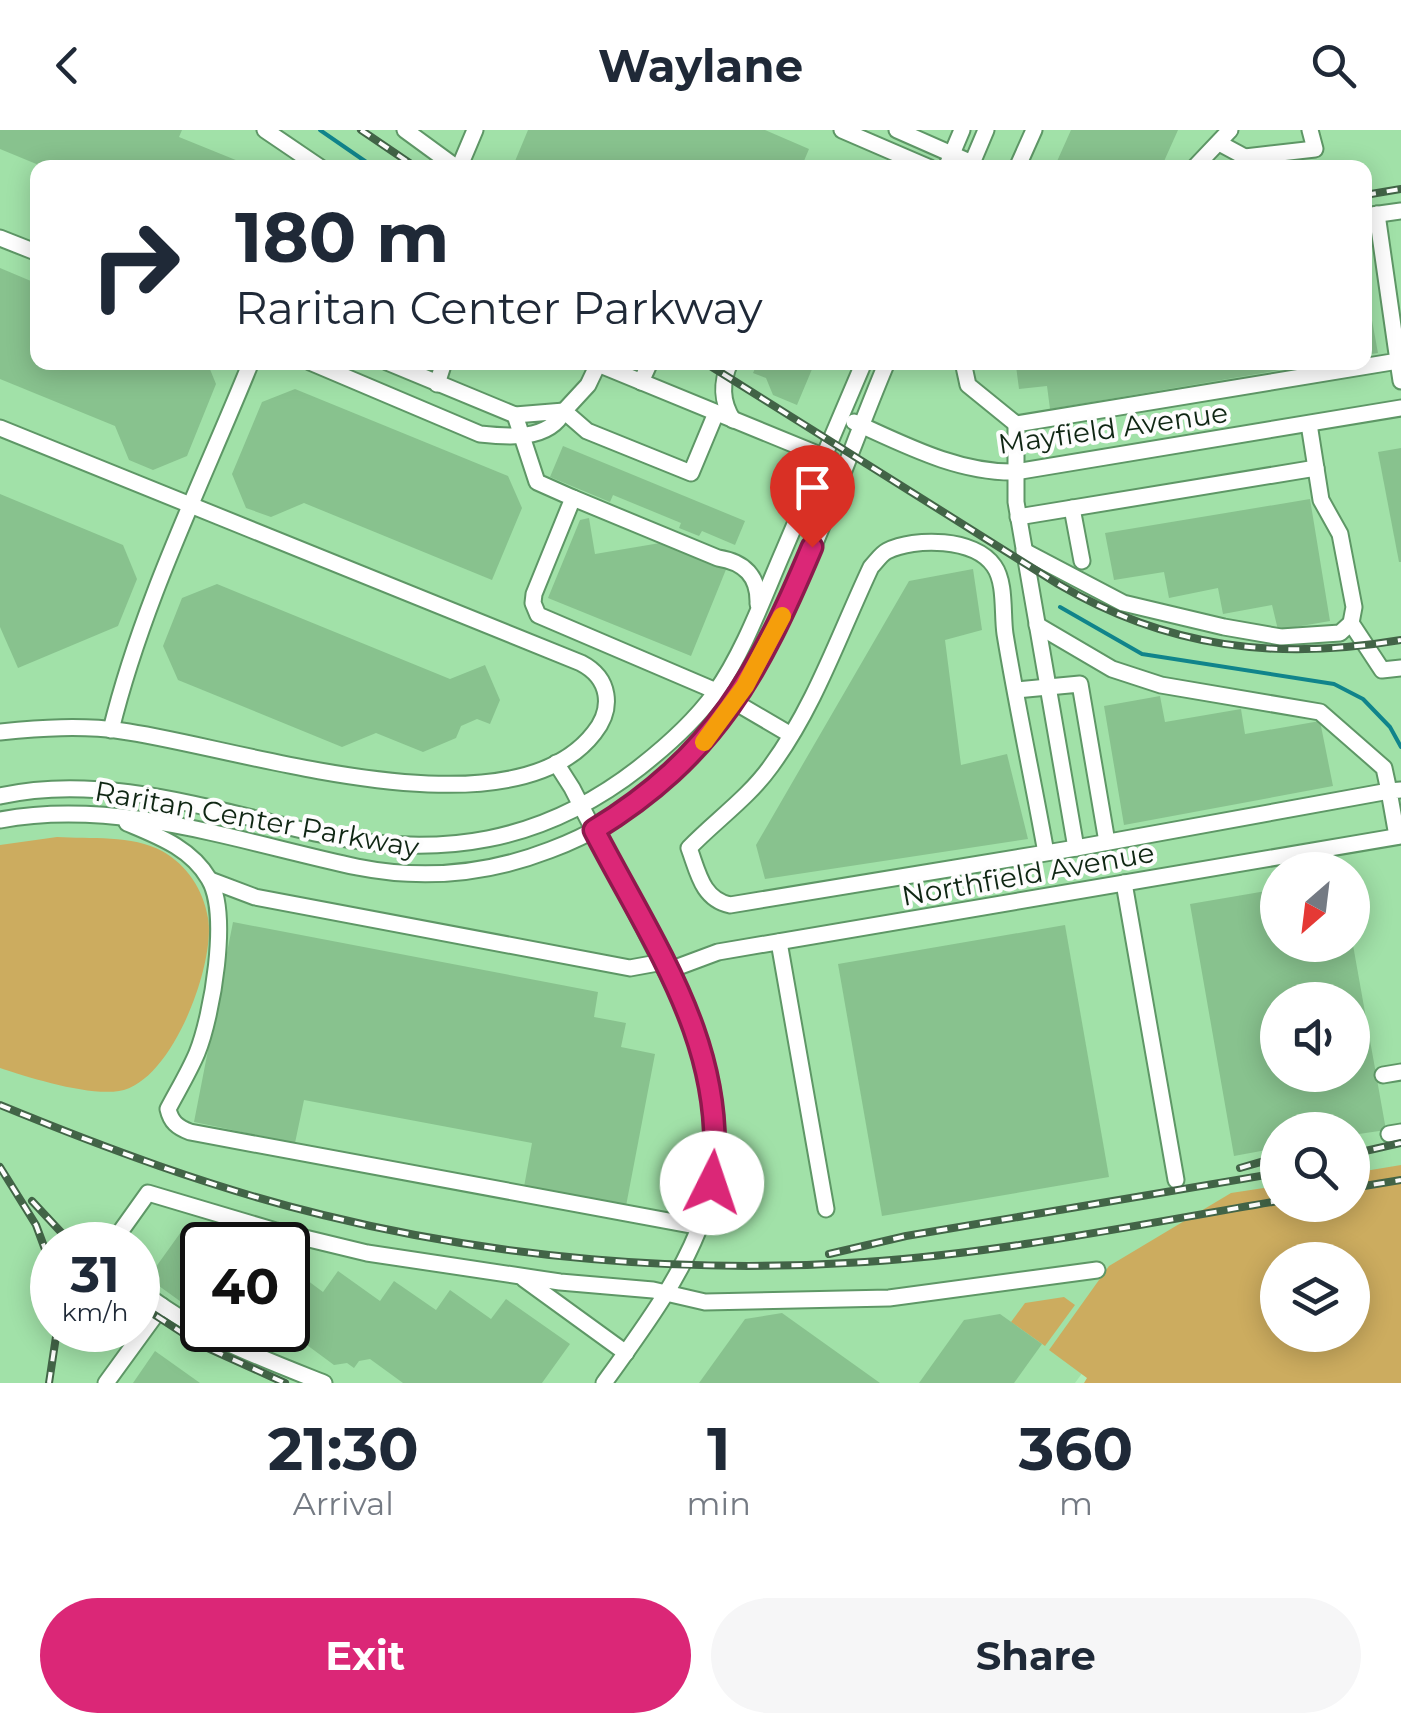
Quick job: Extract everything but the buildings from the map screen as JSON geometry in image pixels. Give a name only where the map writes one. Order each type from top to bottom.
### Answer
[{"type":"street","points":[[265,130],[308,160]]},
{"type":"street","points":[[405,130],[447,160]]},
{"type":"street","points":[[462,160],[475,130]]},
{"type":"street","points":[[842,130],[911,160]]},
{"type":"street","points":[[898,130],[947,160]]},
{"type":"street","points":[[949,160],[962,130]]},
{"type":"street","points":[[973,160],[986,130]]},
{"type":"street","points":[[1021,160],[1034,130]]},
{"type":"street","points":[[1202,160],[1230,130]]},
{"type":"street","points":[[1219,143],[1245,157],[1315,149],[1310,130]]},
{"type":"street","points":[[1372,216],[1401,210]]},
{"type":"street","points":[[1372,221],[1401,380]]},
{"type":"street","points":[[0,238],[30,250]]},
{"type":"street","points":[[1372,365],[1400,360]]},
{"type":"street","points":[[111,730],[142,630],[248,370]]},
{"type":"street","points":[[329,370],[480,434],[522,435],[536,434],[553,424],[588,385],[593,370]]},
{"type":"street","points":[[405,370],[516,415],[564,412],[587,431],[692,473],[716,413]]},
{"type":"street","points":[[437,384],[441,370]]},
{"type":"street","points":[[610,370],[845,466]]},
{"type":"street","points":[[641,382],[646,370]]},
{"type":"street","points":[[728,370],[723,388],[733,420]]},
{"type":"street","name":"Raritan Center Parkway","points":[[2,795],[75,789],[125,793],[361,842],[411,847],[495,838],[544,824],[582,806],[667,746],[716,691],[756,614],[861,370]]},
{"type":"street","name":"Raritan Center Parkway","points":[[0,820],[56,814],[110,815],[368,869],[417,874],[464,872],[510,863],[594,830],[640,800],[685,762],[736,701],[780,621],[884,370]]},
{"type":"street","points":[[965,370],[968,386],[1016,424],[1340,370]]},
{"type":"street","name":"Mayfield Avenue","points":[[841,416],[958,465],[1015,472],[1401,408]]},
{"type":"street","points":[[516,415],[536,482],[713,556],[738,562],[756,585],[756,614]]},
{"type":"street","points":[[1016,424],[1018,517],[1076,848]]},
{"type":"street","points":[[1024,552],[1123,603],[1224,628],[1281,637],[1340,632],[1351,624],[1354,607],[1340,534],[1321,500],[1309,424]]},
{"type":"street","points":[[0,428],[592,670],[606,690],[602,719],[588,740],[556,763],[531,774],[476,782],[368,781],[111,730],[0,732]]},
{"type":"street","points":[[1018,517],[1316,468]]},
{"type":"street","points":[[573,498],[534,594],[535,611],[546,620],[716,691],[791,735]]},
{"type":"street","points":[[1072,508],[1082,561]]},
{"type":"street","points":[[1046,853],[999,577],[993,563],[951,542],[918,543],[884,552],[871,568],[818,689],[791,735],[750,792],[689,848],[706,892],[716,902],[730,905],[1046,853],[1076,848],[1395,790]]},
{"type":"street","points":[[1351,624],[1382,670],[1401,668]]},
{"type":"street","points":[[1037,625],[1112,669],[1162,685],[1320,712],[1384,768],[1395,790],[1399,836]]},
{"type":"street","points":[[1016,690],[1080,684],[1107,842]]},
{"type":"street","points":[[556,763],[582,806],[696,1030],[713,1092],[715,1158],[701,1227],[668,1293],[604,1383]]},
{"type":"street","points":[[110,815],[180,848],[210,880],[219,910],[221,934],[203,1034],[168,1108],[178,1127],[208,1136],[701,1227]]},
{"type":"street","name":"Northfield Avenue","points":[[210,880],[256,896],[630,968],[665,966],[779,942],[1399,836]]},
{"type":"street","points":[[1124,882],[1176,1180]]},
{"type":"street","points":[[779,942],[826,1209]]},
{"type":"street","points":[[1382,1075],[1401,1072]]},
{"type":"street","points":[[127,1222],[148,1193],[320,1243],[408,1260],[668,1293],[705,1302],[845,1301],[928,1294],[1097,1270]]},
{"type":"street","points":[[520,1276],[626,1353]]},
{"type":"street","points":[[106,1383],[162,1306],[240,1351],[324,1383]]},
{"type":"shaded area","points":[[0,130],[1401,130],[1401,1203],[1370,1208],[1370,1112],[1260,1112],[1260,1222],[1292,1222],[1177,1242],[1075,1383],[0,1383]]},
{"type":"shaded area","points":[[57,837],[124,840],[162,851],[186,871],[206,907],[209,938],[205,963],[186,1018],[173,1045],[156,1067],[138,1083],[119,1091],[76,1089],[0,1068],[0,845]]},
{"type":"shaded area","points":[[1401,1165],[1401,1383],[1084,1383],[1087,1378],[1049,1350],[1109,1266],[1231,1193],[1260,1189],[1260,1222],[1370,1222],[1370,1170]]},
{"type":"shaded area","points":[[1064,1297],[1075,1305],[1045,1346],[1011,1322],[1025,1303]]},
{"type":"waterway","points":[[320,130],[363,160]]},
{"type":"waterway","points":[[1060,607],[1142,654],[1334,684],[1363,699],[1390,727],[1401,747]]},
{"type":"railway","points":[[361,130],[405,160]]},
{"type":"railway","points":[[1372,194],[1401,189]]},
{"type":"railway","points":[[717,370],[1058,584],[1140,623],[1224,644],[1267,648],[1310,649],[1401,640]]},
{"type":"railway","points":[[0,1105],[159,1166],[323,1215],[456,1242],[592,1259],[729,1266],[917,1258],[1072,1237],[1260,1204]]},
{"type":"railway","points":[[1370,1150],[1401,1143]]},
{"type":"railway","points":[[1240,1168],[1260,1162]]},
{"type":"railway","points":[[0,1167],[34,1222]]},
{"type":"railway","points":[[829,1254],[906,1236],[1260,1176]]},
{"type":"railway","points":[[1370,1185],[1401,1180]]},
{"type":"railway","points":[[32,1201],[52,1222]]},
{"type":"railway","points":[[160,1318],[201,1345],[285,1383]]},
{"type":"railway","points":[[49,1383],[54,1352]]},
{"type":"slow traffic","points":[[704,742],[745,686],[782,616]]},
{"type":"route","points":[[712,1183],[716,1146],[714,1105],[696,1030],[594,830],[667,778],[727,713],[764,654],[812,547]]}]
